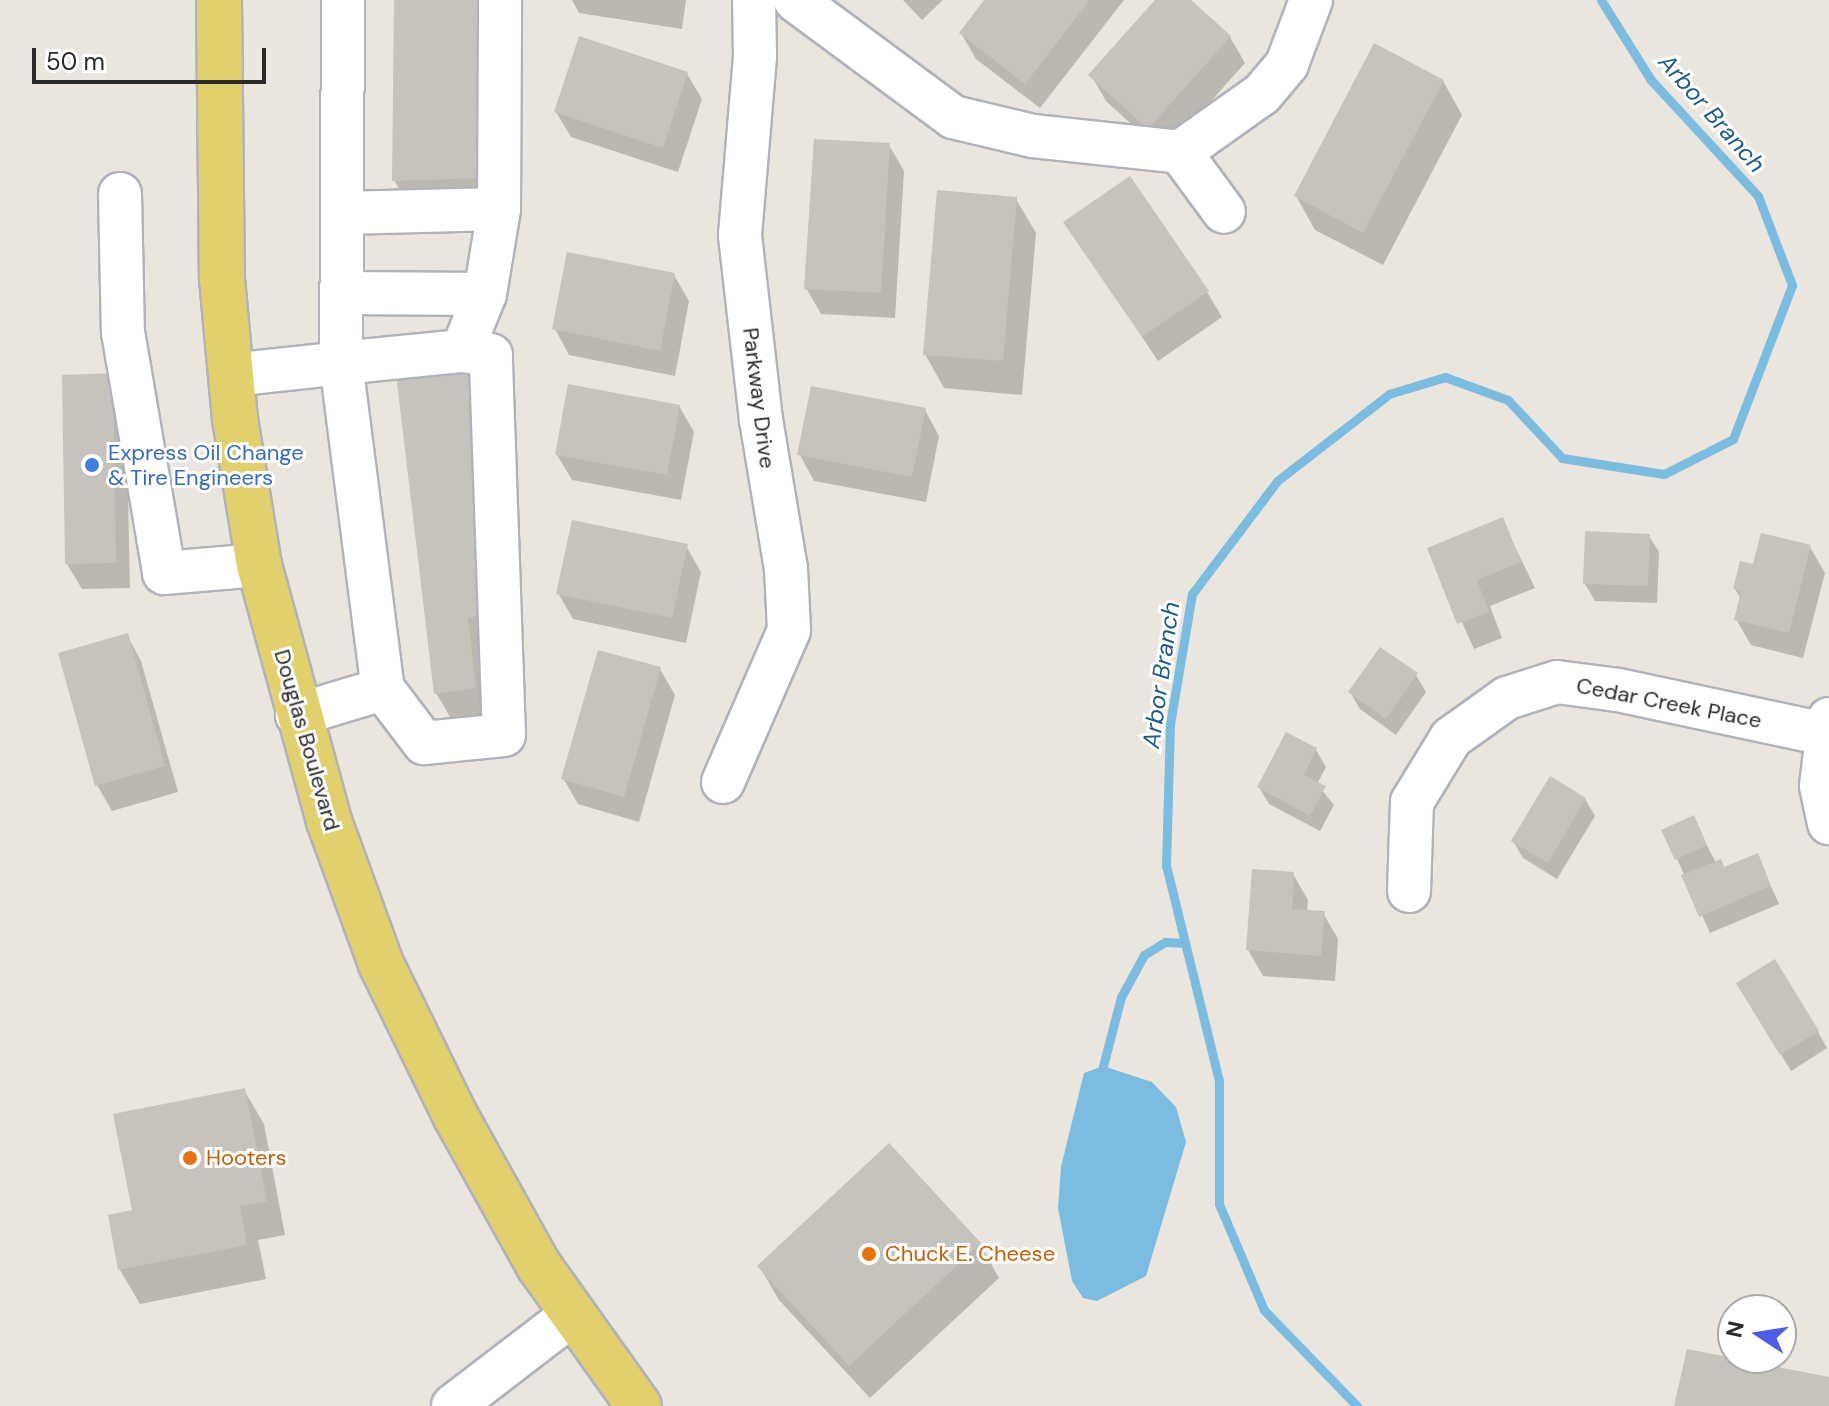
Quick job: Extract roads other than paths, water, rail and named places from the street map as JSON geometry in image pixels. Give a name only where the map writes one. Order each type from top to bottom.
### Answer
[{"type":"main road","name":"Douglas Boulevard","points":[[219,0],[222,279],[231,375],[259,565],[297,715],[381,964],[456,1117],[539,1266],[639,1406]]},
{"type":"street","points":[[231,375],[341,363],[462,351],[491,355],[504,735],[424,743],[383,689],[341,363],[343,0]]},
{"type":"street","points":[[462,351],[485,294],[499,209],[500,0]]},
{"type":"street","name":"Parkway Drive","points":[[723,782],[789,630],[786,569],[761,420],[740,235],[755,56],[754,0]]},
{"type":"street","points":[[795,0],[953,117],[1033,136],[1180,152],[1262,94],[1287,64],[1311,0]]},
{"type":"street","points":[[1180,152],[1224,212]]},
{"type":"street","points":[[120,194],[123,332],[164,573],[259,565]]},
{"type":"street","points":[[342,213],[499,209]]},
{"type":"street","points":[[342,293],[485,294]]},
{"type":"street","name":"Cedar Creek Place","points":[[1409,891],[1412,802],[1451,738],[1507,698],[1557,682],[1827,727]]},
{"type":"street","points":[[297,715],[383,689]]},
{"type":"street","points":[[1827,727],[1821,786],[1829,823]]},
{"type":"street","points":[[453,1406],[573,1314]]},
{"type":"water","points":[[1103,1066],[1152,1082],[1176,1107],[1186,1142],[1146,1276],[1097,1301],[1083,1298],[1072,1281],[1058,1208],[1061,1167],[1084,1073]]},
{"type":"waterway","name":"Arbor Branch","points":[[1357,1406],[1264,1310],[1219,1204],[1219,1081],[1166,866],[1170,724],[1192,594],[1277,481],[1389,394],[1445,377],[1508,400],[1562,458],[1664,474],[1733,439],[1792,285],[1758,196],[1651,80],[1601,0]]},
{"type":"waterway","points":[[1103,1066],[1121,997],[1144,955],[1165,942],[1185,943]]},
{"type":"place","name":"Express Oil Change & Tire Engineers","points":[[92,465]]},
{"type":"place","name":"Hooters","points":[[190,1158]]},
{"type":"place","name":"Chuck E. Cheese","points":[[869,1254]]}]
